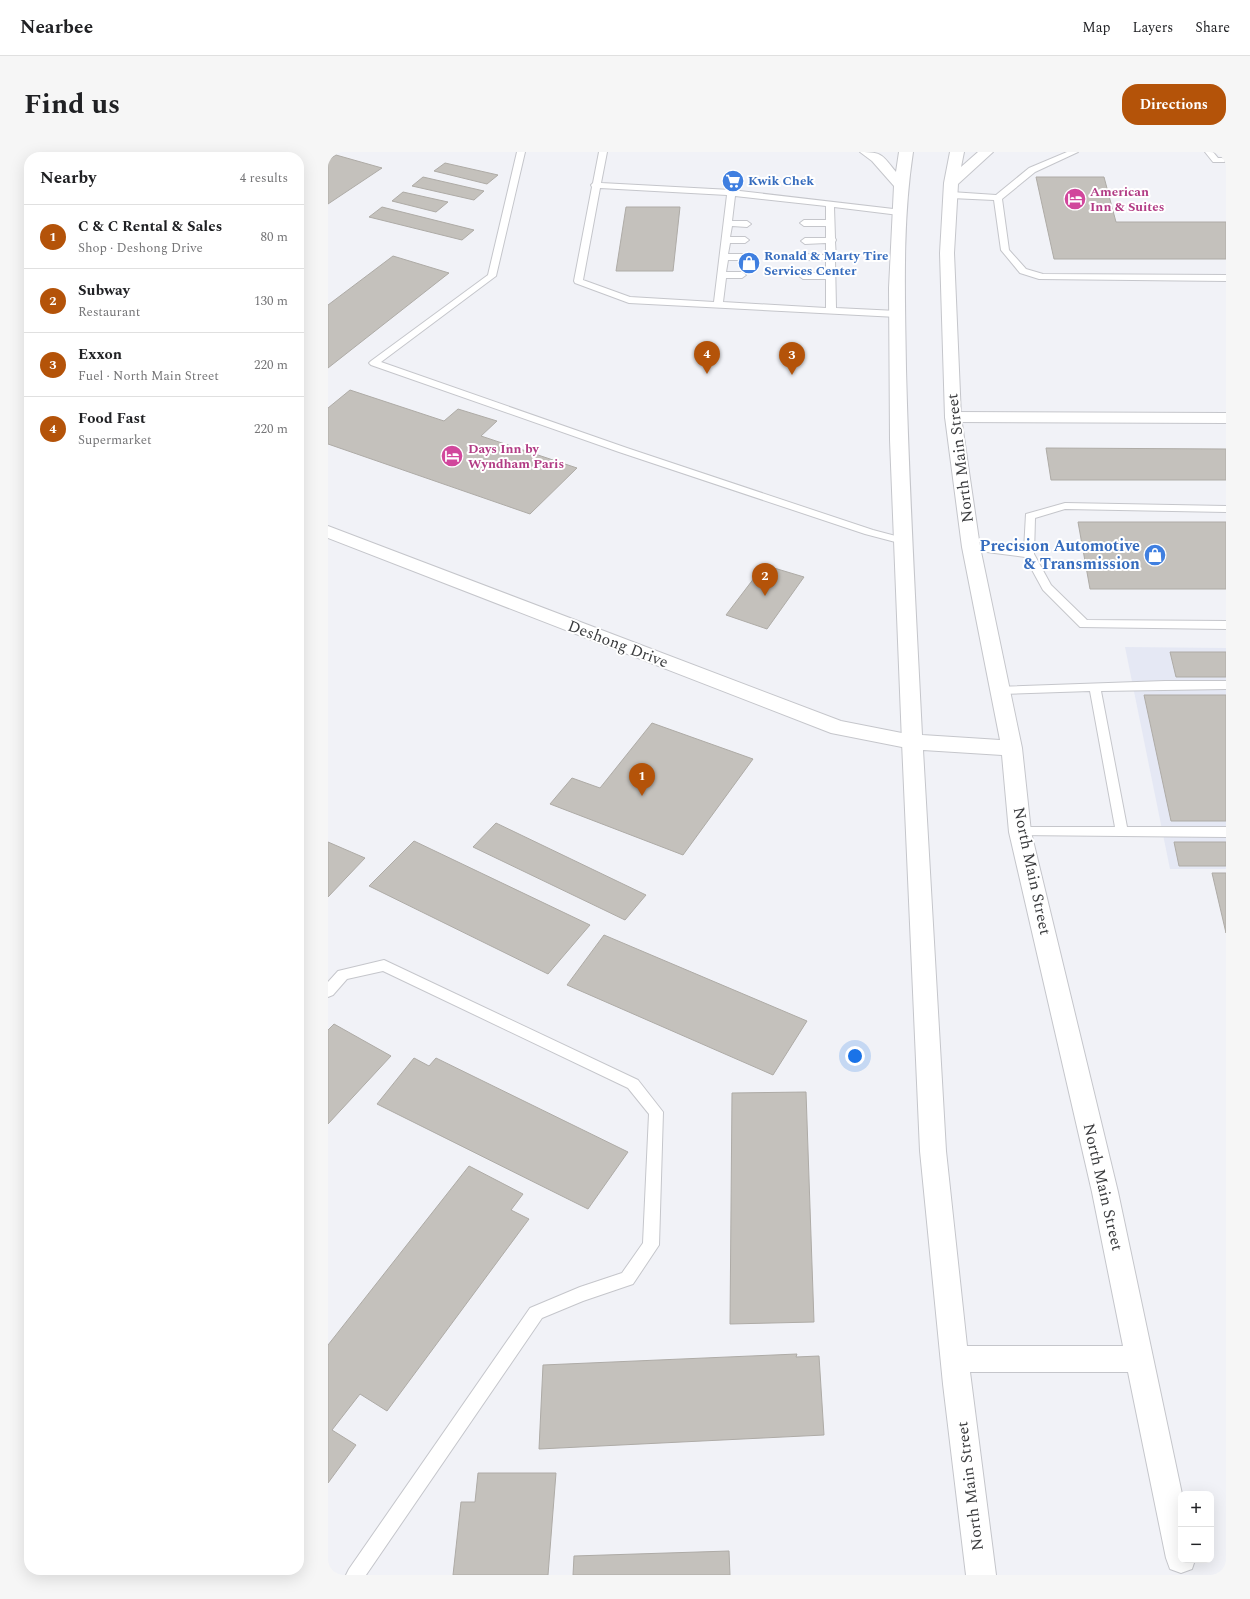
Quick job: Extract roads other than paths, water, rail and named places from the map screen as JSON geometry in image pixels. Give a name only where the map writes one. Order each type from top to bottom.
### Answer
[{"type":"main road","points":[[867,152],[878,158],[901,186]]},
{"type":"main road","name":"North Main Street","points":[[906,152],[899,212],[897,314],[899,440],[912,742],[933,1151],[955,1359],[981,1575]]},
{"type":"main road","name":"North Main Street","points":[[957,152],[951,189],[948,253],[949,341],[953,417],[971,547],[1012,748],[1020,832],[1103,1184],[1178,1544]]},
{"type":"main road","points":[[951,189],[986,152]]},
{"type":"main road","points":[[953,417],[1226,418]]},
{"type":"main road","name":"Deshong Drive","points":[[328,532],[838,728],[912,742],[1012,748]]},
{"type":"main road","points":[[955,1359],[1140,1359]]},
{"type":"main road","name":"North Main Street","points":[[1182,1563],[1185,1575]]},
{"type":"lane","points":[[521,152],[492,276],[374,363],[623,450],[869,532],[903,541]]},
{"type":"lane","points":[[603,152],[578,281],[629,300],[831,309],[897,314]]},
{"type":"lane","points":[[998,198],[1032,170],[1074,152]]},
{"type":"lane","points":[[1209,152],[1216,160],[1226,160]]},
{"type":"lane","points":[[596,185],[731,193],[899,212]]},
{"type":"lane","points":[[951,189],[998,198]]},
{"type":"lane","points":[[718,304],[725,257],[731,193]]},
{"type":"lane","points":[[998,198],[1005,250],[1023,270],[1042,277],[1226,278]]},
{"type":"lane","points":[[830,205],[832,240],[831,309]]},
{"type":"lane","points":[[728,223],[747,224]]},
{"type":"lane","points":[[804,223],[831,223]]},
{"type":"lane","points":[[726,240],[745,240]]},
{"type":"lane","points":[[805,241],[832,240]]},
{"type":"lane","points":[[725,257],[744,257]]},
{"type":"lane","points":[[804,257],[832,258]]},
{"type":"lane","points":[[722,275],[742,275]]},
{"type":"lane","points":[[803,276],[832,276]]},
{"type":"lane","points":[[1226,509],[1065,506],[1030,516],[1029,554],[1047,587],[1084,624],[1226,625]]},
{"type":"lane","points":[[971,547],[1029,554]]},
{"type":"lane","points":[[1000,690],[1164,685],[1226,685]]},
{"type":"lane","points":[[1095,688],[1122,832]]},
{"type":"lane","points":[[1020,832],[1226,832]]},
{"type":"lane","points":[[328,991],[343,975],[384,965],[633,1084],[656,1112],[651,1245],[627,1280],[580,1294],[536,1313],[355,1575]]},
{"type":"place","name":"Kwik Chek","points":[[733,181]]},
{"type":"place","name":"American Inn & Suites","points":[[1075,199]]},
{"type":"place","name":"Ronald & Marty Tire Services Center","points":[[749,263]]},
{"type":"place","name":"Food Fast","points":[[707,374]]},
{"type":"place","name":"Exxon","points":[[792,375]]},
{"type":"place","name":"Days Inn by Wyndham Paris","points":[[452,456]]},
{"type":"place","name":"Precision Automotive & Transmission","points":[[1155,555]]},
{"type":"place","name":"Subway","points":[[765,596]]},
{"type":"place","name":"C & C Rental & Sales","points":[[642,796]]}]
